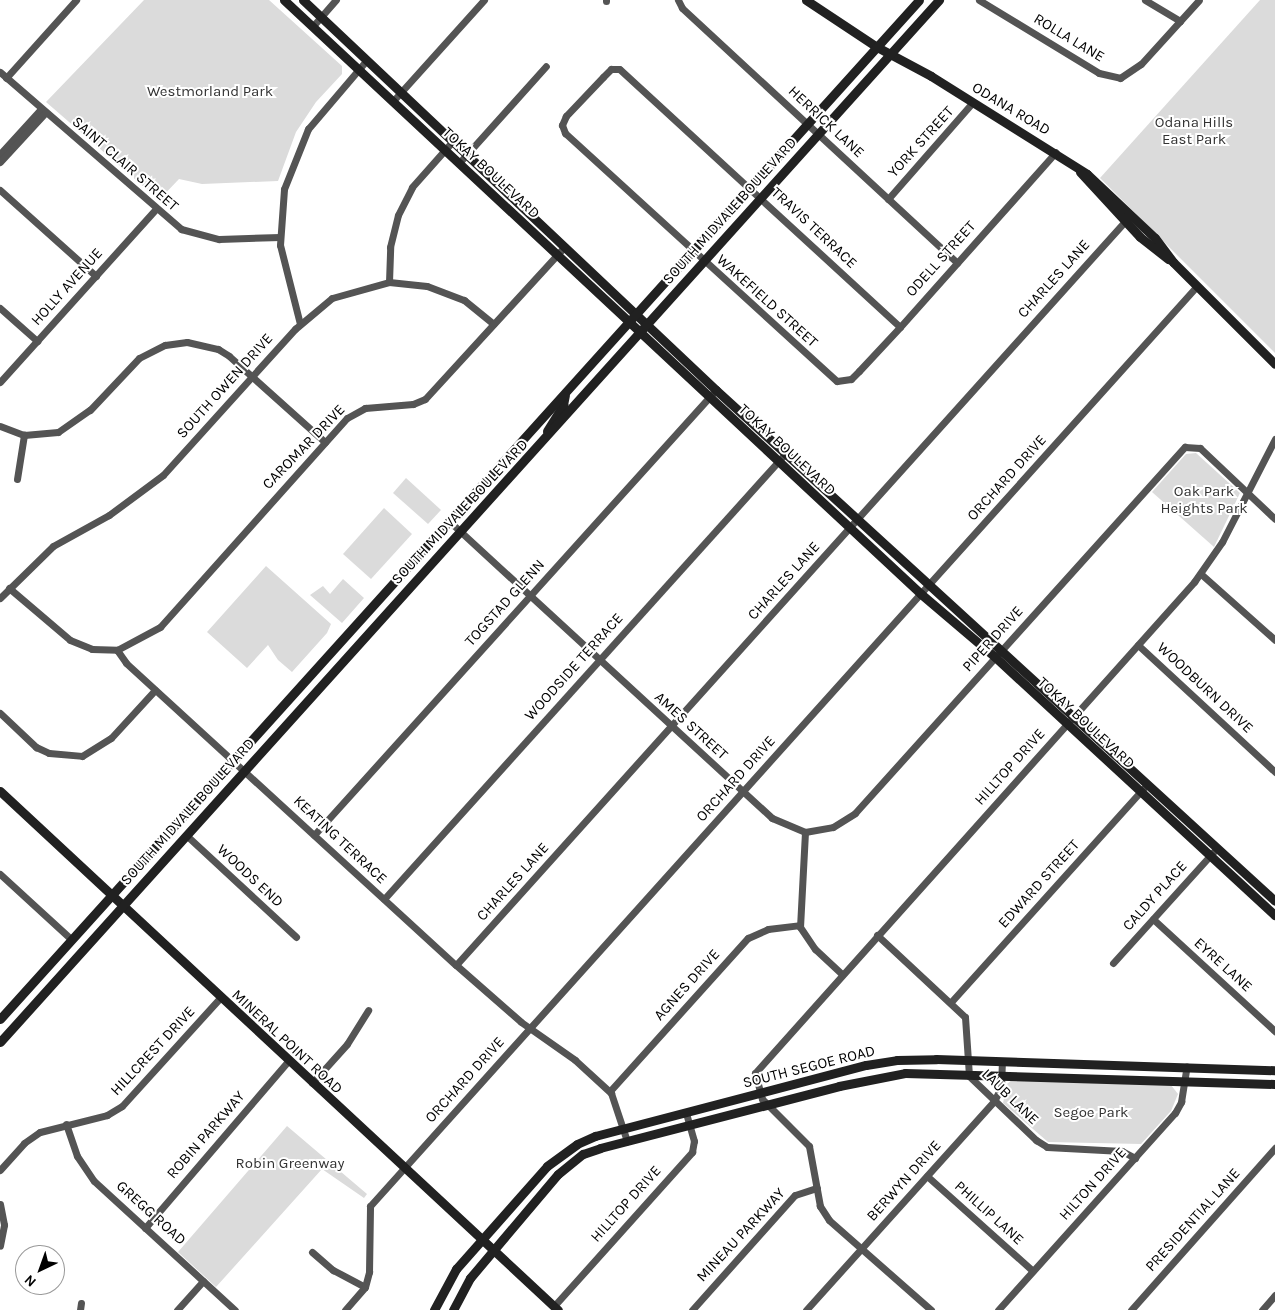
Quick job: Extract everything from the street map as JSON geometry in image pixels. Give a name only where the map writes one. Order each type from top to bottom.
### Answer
[{"type":"street","points":[[6,78],[76,0]]},
{"type":"street","name":"TOKAY BOULEVARD","points":[[284,0],[313,26],[400,93],[856,520],[928,586],[1002,649],[1275,901]]},
{"type":"street","name":"TOKAY BOULEVARD","points":[[303,0],[321,17],[393,101],[558,253],[628,321],[921,594],[995,657],[1275,915]]},
{"type":"street","points":[[313,26],[336,0]]},
{"type":"street","points":[[393,101],[484,0]]},
{"type":"street","name":"HERRICK LANE","points":[[678,0],[682,8],[957,263]]},
{"type":"street","name":"ODANA ROAD","points":[[806,0],[1056,152],[1075,166],[1275,364]]},
{"type":"street","name":"SOUTH MIDVALE BOULEVARD","points":[[0,1019],[70,939],[565,394],[628,321],[919,0]]},
{"type":"street","name":"SOUTH MIDVALE BOULEVARD","points":[[0,1042],[459,532],[537,449],[646,323],[939,0]]},
{"type":"street","name":"ROLLA LANE","points":[[979,0],[1099,73],[1120,78],[1141,64],[1180,21]]},
{"type":"street","points":[[1145,0],[1180,21],[1199,0]]},
{"type":"street","points":[[300,324],[285,272],[280,237],[284,189],[301,144],[315,118],[362,65]]},
{"type":"street","points":[[460,162],[546,66]]},
{"type":"street","name":"WAKEFIELD STREET","points":[[620,70],[607,73],[566,116],[562,124],[565,133],[692,252],[829,376],[845,381]]},
{"type":"street","name":"TRAVIS TERRACE","points":[[620,70],[900,326]]},
{"type":"street","name":"SAINT CLAIR STREET","points":[[0,72],[155,210],[181,229],[200,236],[228,240],[280,237]]},
{"type":"street","name":"YORK STREET","points":[[888,199],[974,102]]},
{"type":"street","points":[[0,154],[43,111]]},
{"type":"street","points":[[0,162],[43,111]]},
{"type":"street","points":[[390,282],[390,247],[398,215],[412,187],[452,142]]},
{"type":"street","name":"ODELL STREET","points":[[845,381],[860,371],[1056,152]]},
{"type":"street","points":[[0,190],[96,276]]},
{"type":"street","name":"HOLLY AVENUE","points":[[0,382],[155,210]]},
{"type":"street","name":"CHARLES LANE","points":[[456,965],[1128,218]]},
{"type":"street","name":"CAROMAR DRIVE","points":[[117,650],[160,626],[347,418],[359,410],[413,404],[425,399],[565,246]]},
{"type":"street","name":"SOUTH OWEN DRIVE","points":[[0,598],[53,546],[109,515],[158,479],[300,324],[341,294],[390,282],[427,286],[451,294],[494,324]]},
{"type":"street","name":"ORCHARD DRIVE","points":[[365,1287],[369,1272],[370,1206],[1197,286]]},
{"type":"street","points":[[0,308],[37,341]]},
{"type":"street","points":[[0,426],[24,435],[45,435],[72,425],[90,410],[139,358],[165,345],[187,342],[218,350],[253,376],[325,442]]},
{"type":"street","name":"TOGSTAD GLENN","points":[[314,835],[716,390]]},
{"type":"street","points":[[537,449],[563,405],[565,394]]},
{"type":"street","points":[[17,479],[24,435]]},
{"type":"street","name":"HILLTOP DRIVE","points":[[762,1098],[755,1079],[758,1068],[1201,574],[1222,542],[1275,439]]},
{"type":"street","name":"PIPER DRIVE","points":[[805,832],[833,826],[855,813],[1181,450],[1190,445],[1200,448],[1248,492]]},
{"type":"street","name":"WOODSIDE TERRACE","points":[[384,899],[785,454]]},
{"type":"street","points":[[1248,492],[1275,519]]},
{"type":"street","name":"AMES STREET","points":[[449,522],[598,660],[777,821],[805,832]]},
{"type":"street","points":[[1201,574],[1275,640]]},
{"type":"street","points":[[9,588],[70,640],[92,649],[117,650]]},
{"type":"street","name":"WOODBURN DRIVE","points":[[1138,645],[1275,772]]},
{"type":"street","name":"KEATING TERRACE","points":[[117,650],[126,663],[155,690],[456,965],[530,1029],[575,1060],[610,1091],[627,1141]]},
{"type":"street","points":[[0,713],[36,747],[49,753],[82,756],[111,738],[155,690]]},
{"type":"street","name":"EDWARD STREET","points":[[951,1002],[1148,784]]},
{"type":"street","name":"MINERAL POINT ROAD","points":[[0,791],[480,1240],[556,1308]]},
{"type":"street","points":[[805,832],[800,925],[814,949],[842,974]]},
{"type":"street","name":"WOODS END","points":[[186,836],[296,937]]},
{"type":"street","name":"CALDY PLACE","points":[[1113,963],[1217,848]]},
{"type":"street","points":[[0,874],[70,939]]},
{"type":"street","name":"EYRE LANE","points":[[1153,919],[1275,1031]]},
{"type":"street","name":"AGNES DRIVE","points":[[610,1091],[748,938],[768,929],[800,925]]},
{"type":"street","name":"LAUB LANE","points":[[877,935],[951,1002],[968,1023],[967,1073],[994,1101],[1047,1147],[1122,1151],[1135,1158]]},
{"type":"street","name":"HILLCREST DRIVE","points":[[0,1170],[32,1137],[66,1124],[106,1115],[122,1106],[220,998]]},
{"type":"street","points":[[312,1083],[347,1044],[368,1010]]},
{"type":"street","name":"SOUTH SEGOE ROAD","points":[[453,1310],[470,1278],[558,1174],[583,1154],[689,1125],[762,1098],[880,1063],[913,1059],[1275,1070]]},
{"type":"street","name":"ROBIN PARKWAY","points":[[145,1228],[288,1061]]},
{"type":"street","name":"BERWYN DRIVE","points":[[806,1310],[994,1101],[1003,1074],[1002,1061]]},
{"type":"street","name":"HILTON DRIVE","points":[[998,1310],[1175,1112],[1181,1102],[1187,1066]]},
{"type":"street","name":"SOUTH SEGOE ROAD","points":[[434,1310],[445,1285],[480,1240],[561,1154],[586,1140],[686,1112],[905,1073],[1003,1074],[1275,1084]]},
{"type":"street","points":[[762,1098],[809,1146],[820,1206],[829,1220],[930,1310]]},
{"type":"street","name":"HILLTOP DRIVE","points":[[556,1308],[692,1152],[694,1141],[686,1112]]},
{"type":"street","name":"GREGG ROAD","points":[[66,1124],[77,1156],[88,1173],[235,1310]]},
{"type":"street","name":"PRESIDENTIAL LANE","points":[[1131,1310],[1275,1148]]},
{"type":"street","name":"PHILLIP LANE","points":[[927,1176],[1033,1271]]},
{"type":"street","name":"MINEAU PARKWAY","points":[[692,1310],[795,1195],[817,1188]]},
{"type":"street","points":[[0,1204],[4,1225],[0,1246]]},
{"type":"street","points":[[312,1252],[333,1270],[365,1287],[345,1310]]},
{"type":"street","points":[[177,1310],[203,1281]]},
{"type":"street","points":[[1262,1310],[1275,1295]]},
{"type":"green space","name":"Westmorland Park","points":[[144,0],[269,0],[342,66],[342,74],[316,102],[296,132],[278,181],[202,184],[179,179],[159,200],[46,102]]},
{"type":"green space","name":"Odana Hills East Park","points":[[1260,0],[1275,0],[1275,353],[1100,178]]},
{"type":"green space","name":"Oak Park Heights Park","points":[[1196,453],[1240,493],[1214,547],[1152,492],[1186,454]]},
{"type":"green space","points":[[406,478],[441,510],[428,524],[393,493]]},
{"type":"green space","points":[[384,508],[412,534],[371,579],[343,554]]},
{"type":"green space","points":[[266,566],[331,624],[327,633],[292,672],[278,660],[268,645],[247,668],[207,632]]},
{"type":"green space","points":[[343,579],[364,598],[342,623],[310,595],[323,586],[330,594]]},
{"type":"green space","name":"Segoe Park","points":[[1013,1079],[1171,1085],[1178,1094],[1171,1111],[1141,1144],[1048,1142],[1003,1103],[1007,1084]]},
{"type":"green space","name":"Robin Greenway","points":[[287,1126],[367,1194],[364,1198],[322,1169],[216,1287],[178,1252]]}]
